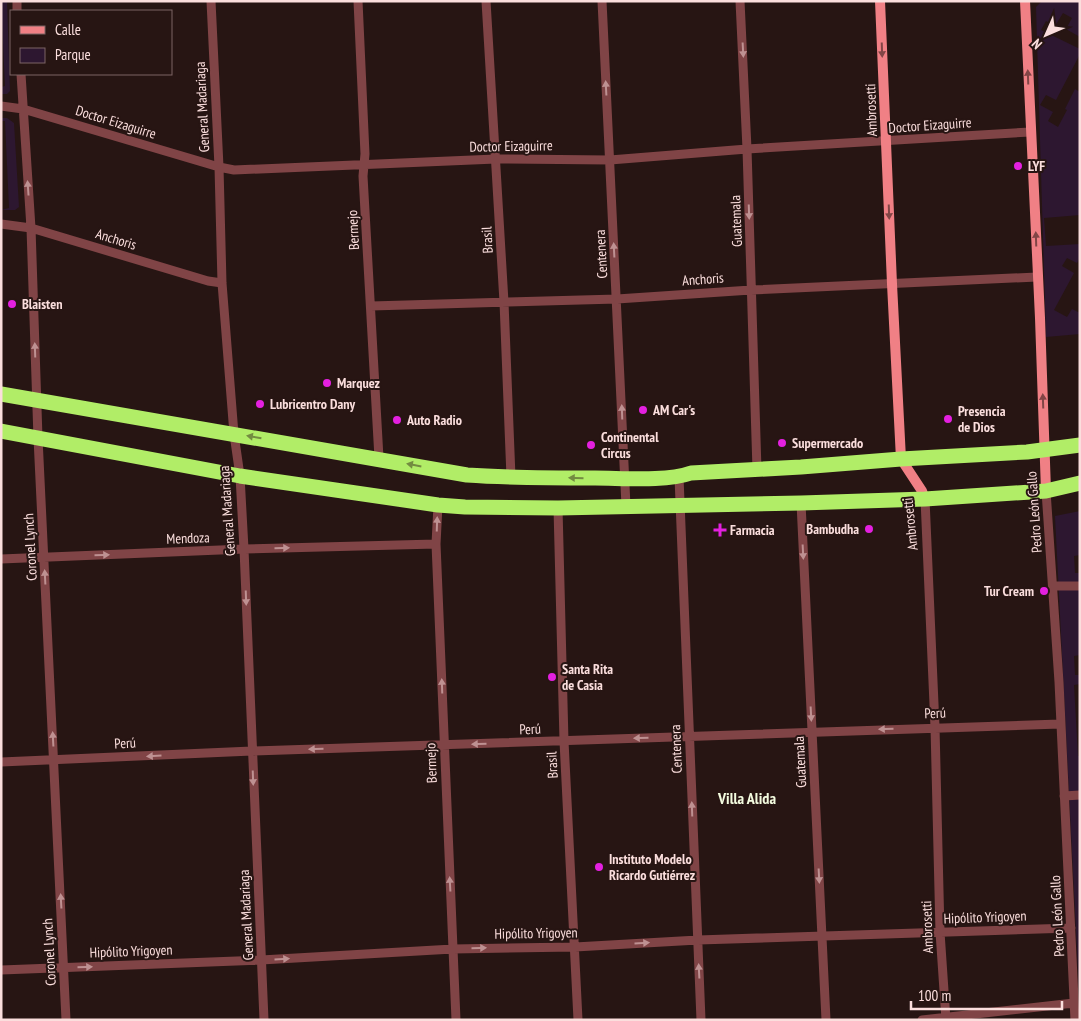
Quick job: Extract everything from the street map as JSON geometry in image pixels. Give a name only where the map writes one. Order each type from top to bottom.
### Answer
[{"type":"highway","points":[[1,394],[379,458],[467,475],[511,477],[679,477],[691,473],[1027,452],[1080,445]]},
{"type":"highway","points":[[1,432],[240,476],[438,505],[465,507],[558,508],[801,503],[1046,491],[1080,483]]},
{"type":"street","name":"General Madariaga","points":[[211,1],[219,167],[222,283],[234,434],[240,476],[244,549],[264,1020]]},
{"type":"street","name":"Bermejo","points":[[358,1],[363,176],[379,458]]},
{"type":"street","name":"Brasil","points":[[486,1],[504,302],[511,477]]},
{"type":"street","name":"Centenera","points":[[602,1],[626,506]]},
{"type":"street","name":"Guatemala","points":[[740,1],[747,149],[757,470]]},
{"type":"street","name":"Ambrosetti","points":[[880,1],[901,459],[922,491],[924,498],[935,727],[940,932],[946,1018]]},
{"type":"street","name":"Pedro León Gallo","points":[[1025,1],[1046,491],[1053,586],[1071,928],[1077,989],[1074,1003],[1075,1020]]},
{"type":"street","name":"Coronel Lynch","points":[[21,75],[31,228],[38,438],[66,1020]]},
{"type":"street","name":"Doctor Eizaguirre","points":[[1,106],[23,109],[234,170],[496,159],[610,160],[747,149],[1030,132]]},
{"type":"street","name":"Anchoris","points":[[1,224],[31,228],[208,281],[222,283]]},
{"type":"street","name":"Anchoris","points":[[371,306],[617,299],[751,290],[1037,277]]},
{"type":"street","name":"Centenera","points":[[679,477],[701,1020]]},
{"type":"street","name":"Guatemala","points":[[801,503],[826,1020]]},
{"type":"street","name":"Bermejo","points":[[438,505],[436,544],[456,1020]]},
{"type":"street","name":"Brasil","points":[[558,508],[564,741],[578,1020]]},
{"type":"street","name":"Mendoza","points":[[1,559],[244,549],[436,544]]},
{"type":"street","points":[[1053,586],[1080,586]]},
{"type":"street","name":"Perú","points":[[1,762],[1060,724]]},
{"type":"street","points":[[1064,796],[1080,795]]},
{"type":"street","name":"Hipólito Yrigoyen","points":[[1,970],[261,960],[453,949],[1071,928]]},
{"type":"street","points":[[922,1020],[1074,1003]]},
{"type":"green space","points":[[1,1],[7,1],[10,91],[7,94],[1,94],[1,87],[5,86]]},
{"type":"green space","points":[[1042,1],[1080,1],[1080,37],[1066,29],[1072,18],[1063,13],[1055,26],[1046,21],[1041,30],[1080,49],[1080,54],[1056,100],[1046,95],[1040,105],[1053,112],[1048,121],[1058,127],[1075,89],[1080,92],[1080,215],[1044,218],[1046,246],[1080,244],[1080,257],[1077,263],[1067,258],[1062,266],[1074,273],[1054,310],[1067,317],[1072,309],[1080,313],[1080,334],[1046,337],[1036,7]]},
{"type":"green space","points":[[1,118],[7,118],[14,123],[19,207],[15,210],[1,210],[9,208],[5,121],[1,121]]},
{"type":"green space","points":[[1080,511],[1080,555],[1074,556],[1075,573],[1080,573],[1080,655],[1074,656],[1075,675],[1080,675],[1080,684],[1074,685],[1078,756],[1080,756],[1080,1010],[1055,516]]},
{"type":"place","name":"LYF","points":[[1018,166]]},
{"type":"place","name":"Blaisten","points":[[12,304]]},
{"type":"place","name":"Marquez","points":[[327,383]]},
{"type":"place","name":"Lubricentro Dany","points":[[260,404]]},
{"type":"place","name":"AM Car's","points":[[643,410]]},
{"type":"place","name":"Presencia de Dios","points":[[948,419]]},
{"type":"place","name":"Auto Radio","points":[[397,420]]},
{"type":"place","name":"Supermercado","points":[[782,443]]},
{"type":"place","name":"Continental Circus","points":[[591,445]]},
{"type":"place","name":"Bambudha","points":[[869,529]]},
{"type":"place","name":"Farmacia","points":[[720,530]]},
{"type":"place","name":"Tur Cream","points":[[1044,591]]},
{"type":"place","name":"Santa Rita de Casia","points":[[552,677]]},
{"type":"place","name":"Instituto Modelo Ricardo Gutiérrez","points":[[599,867]]},
{"type":"district","name":"Villa Alida","points":[[747,798]]}]
